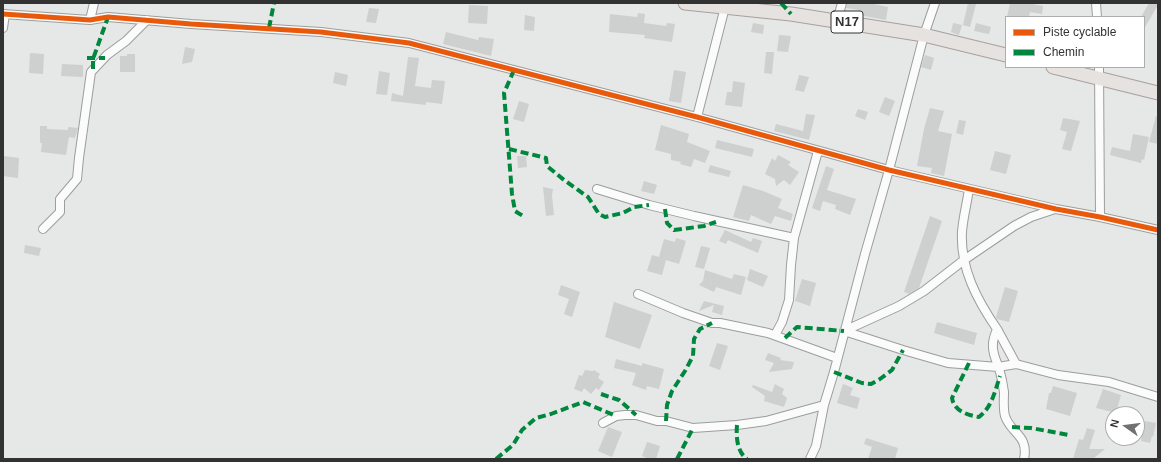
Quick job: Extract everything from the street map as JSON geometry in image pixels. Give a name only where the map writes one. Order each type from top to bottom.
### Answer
[{"type":"main road","name":"N17","points":[[685,3],[791,14],[924,35],[1005,55]]},
{"type":"main road","points":[[1062,68],[1099,73],[1157,91]]},
{"type":"street","points":[[90,20],[94,3]]},
{"type":"street","points":[[837,21],[842,3]]},
{"type":"street","points":[[810,459],[816,446],[824,405],[889,170],[924,35],[935,3]]},
{"type":"street","points":[[1096,3],[1097,16]]},
{"type":"street","points":[[697,117],[725,7]]},
{"type":"street","points":[[3,28],[4,14],[90,20],[108,17],[321,32],[409,43],[697,117],[889,170],[1056,209],[1158,230]]},
{"type":"street","points":[[43,229],[60,212],[60,199],[77,179],[91,72],[147,20]]},
{"type":"street","points":[[1099,73],[1100,217]]},
{"type":"street","points":[[775,335],[785,316],[789,300],[794,238],[818,151]]},
{"type":"street","points":[[597,189],[649,205],[794,238]]},
{"type":"street","points":[[969,189],[962,232],[964,260],[973,289],[1016,364]]},
{"type":"street","points":[[844,331],[899,306],[912,298],[1014,226],[1031,217],[1056,209]]},
{"type":"street","points":[[638,294],[683,313],[712,323],[720,323],[775,335],[837,358]]},
{"type":"street","points":[[997,329],[992,345],[994,358],[998,367],[1004,392],[1003,405],[1006,417],[1012,427],[1022,438],[1025,454],[1024,459]]},
{"type":"street","points":[[844,331],[903,350],[948,362],[998,367],[1016,364],[1058,375],[1109,382],[1158,397]]},
{"type":"street","points":[[602,423],[616,416],[636,415],[693,428],[737,425],[766,421],[824,405]]},
{"type":"building","points":[[847,3],[869,3],[888,7],[886,20],[859,15],[859,10],[846,8]]},
{"type":"building","points":[[968,3],[976,4],[970,27],[963,25]]},
{"type":"building","points":[[1010,3],[1027,3],[1043,6],[1042,14],[1030,12],[1029,16],[1007,16]]},
{"type":"building","points":[[1149,3],[1158,3],[1145,27],[1145,16],[1142,16]]},
{"type":"building","points":[[469,5],[488,6],[487,24],[468,23]]},
{"type":"building","points":[[369,8],[379,9],[376,23],[366,22]]},
{"type":"building","points":[[638,13],[645,14],[644,23],[666,26],[667,23],[675,24],[672,42],[644,38],[645,35],[609,32],[610,14],[637,17]]},
{"type":"building","points":[[525,15],[535,17],[534,31],[524,30]]},
{"type":"building","points":[[753,23],[764,25],[763,34],[751,32]]},
{"type":"building","points":[[953,23],[962,25],[959,35],[951,32]]},
{"type":"building","points":[[976,23],[991,27],[989,34],[974,31]]},
{"type":"building","points":[[446,32],[478,40],[479,37],[494,39],[491,56],[443,44]]},
{"type":"building","points":[[779,35],[791,36],[788,52],[777,51]]},
{"type":"building","points":[[185,47],[195,49],[192,62],[182,64]]},
{"type":"building","points":[[766,52],[774,52],[772,74],[764,73]]},
{"type":"building","points":[[30,53],[44,54],[43,74],[29,73]]},
{"type":"building","points":[[127,54],[135,54],[135,72],[120,72],[120,56],[127,56]]},
{"type":"building","points":[[925,55],[934,58],[931,70],[921,67]]},
{"type":"building","points":[[408,57],[419,58],[415,86],[431,88],[432,80],[445,81],[442,104],[426,102],[426,105],[391,101],[392,93],[403,96]]},
{"type":"building","points":[[62,64],[83,65],[83,77],[61,76]]},
{"type":"building","points":[[674,70],[686,72],[681,103],[669,101]]},
{"type":"building","points":[[379,71],[390,73],[387,95],[376,94]]},
{"type":"building","points":[[335,72],[348,75],[346,86],[333,83]]},
{"type":"building","points":[[799,75],[809,77],[804,92],[795,90]]},
{"type":"building","points":[[733,81],[745,83],[742,107],[725,105],[727,92],[732,92]]},
{"type":"building","points":[[885,97],[895,101],[889,116],[879,112]]},
{"type":"building","points":[[519,101],[529,104],[524,122],[513,119]]},
{"type":"building","points":[[930,108],[944,111],[938,131],[952,134],[944,176],[931,173],[932,168],[917,166],[924,129]]},
{"type":"building","points":[[858,109],[868,112],[865,120],[855,116]]},
{"type":"building","points":[[806,114],[815,115],[809,140],[774,131],[776,124],[803,131]]},
{"type":"building","points":[[1156,116],[1158,116],[1158,144],[1149,142]]},
{"type":"building","points":[[1063,118],[1080,121],[1071,151],[1062,149],[1067,132],[1060,130]]},
{"type":"building","points":[[959,120],[966,121],[963,135],[956,133]]},
{"type":"building","points":[[661,125],[689,134],[687,142],[710,151],[705,163],[694,159],[691,167],[680,164],[681,162],[671,160],[671,154],[655,150]]},
{"type":"building","points":[[40,126],[47,126],[47,129],[68,130],[68,127],[78,128],[75,138],[69,137],[66,155],[41,152],[42,143],[40,143]]},
{"type":"building","points":[[1133,134],[1149,137],[1144,160],[1142,159],[1141,163],[1110,155],[1112,147],[1130,151]]},
{"type":"building","points":[[717,140],[754,149],[752,157],[715,148]]},
{"type":"building","points":[[995,151],[1011,155],[1006,174],[990,170]]},
{"type":"building","points":[[778,155],[791,162],[788,165],[799,172],[790,185],[784,180],[776,186],[775,179],[765,174],[772,158],[775,161]]},
{"type":"building","points":[[4,156],[19,158],[18,178],[3,176]]},
{"type":"building","points":[[517,156],[526,156],[527,167],[518,168]]},
{"type":"building","points":[[710,165],[731,171],[729,177],[708,172]]},
{"type":"building","points":[[826,166],[834,169],[827,190],[856,199],[850,215],[835,209],[836,205],[823,201],[820,211],[812,208]]},
{"type":"building","points":[[644,181],[657,185],[654,194],[641,191]]},
{"type":"building","points":[[743,185],[782,199],[778,208],[793,214],[791,221],[775,216],[771,224],[751,215],[749,221],[733,217]]},
{"type":"building","points":[[543,187],[553,189],[552,195],[554,215],[546,216]]},
{"type":"building","points":[[930,216],[942,221],[919,288],[909,294],[904,292]]},
{"type":"building","points":[[725,230],[751,242],[753,238],[762,241],[758,253],[728,240],[726,244],[719,241]]},
{"type":"building","points":[[676,238],[686,241],[679,264],[666,260],[662,275],[647,271],[652,255],[659,257],[664,239],[675,242]]},
{"type":"building","points":[[25,245],[41,248],[39,256],[24,253]]},
{"type":"building","points":[[701,246],[710,248],[704,269],[695,267]]},
{"type":"building","points":[[750,269],[768,276],[763,287],[747,280]]},
{"type":"building","points":[[705,270],[732,279],[734,274],[746,277],[741,295],[716,287],[714,292],[699,285],[703,281]]},
{"type":"building","points":[[802,279],[816,283],[810,306],[795,301]]},
{"type":"building","points":[[561,285],[580,292],[572,317],[564,314],[569,299],[558,295]]},
{"type":"building","points":[[1005,287],[1018,291],[1009,322],[997,319],[996,317]]},
{"type":"building","points":[[704,301],[724,306],[722,315],[712,312],[714,305],[699,311]]},
{"type":"building","points":[[614,302],[652,315],[640,349],[605,337]]},
{"type":"building","points":[[937,322],[977,333],[974,345],[934,333]]},
{"type":"building","points":[[717,343],[728,346],[720,370],[709,366]]},
{"type":"building","points":[[768,353],[781,358],[780,360],[794,362],[792,369],[769,372],[774,363],[765,360]]},
{"type":"building","points":[[616,359],[642,366],[642,363],[664,369],[659,389],[647,386],[646,390],[632,385],[636,373],[614,368]]},
{"type":"building","points":[[585,370],[594,370],[600,374],[598,378],[604,382],[599,390],[596,388],[591,394],[584,388],[582,392],[574,389],[579,375],[582,376]]},
{"type":"building","points":[[775,384],[784,389],[782,394],[787,398],[784,407],[764,401],[765,396],[752,387],[753,385],[772,392]]},
{"type":"building","points":[[843,384],[853,388],[850,395],[860,398],[857,409],[837,403]]},
{"type":"building","points":[[1053,386],[1077,393],[1070,416],[1046,409],[1049,393],[1051,393]]},
{"type":"building","points":[[1103,389],[1121,395],[1118,406],[1105,406],[1105,410],[1096,408]]},
{"type":"building","points":[[1145,421],[1156,423],[1150,443],[1145,442]]},
{"type":"building","points":[[608,427],[622,432],[612,457],[598,451]]},
{"type":"building","points":[[1087,428],[1095,430],[1089,449],[1105,449],[1093,459],[1073,459],[1079,439],[1083,440]]},
{"type":"building","points":[[866,438],[898,448],[895,459],[868,459],[872,447],[864,444]]},
{"type":"building","points":[[647,442],[660,446],[656,459],[649,459],[642,456]]},
{"type":"marked path","points":[[269,28],[274,3]]},
{"type":"marked path","points":[[781,3],[791,14]]},
{"type":"marked path","points":[[93,69],[93,59],[108,17]]},
{"type":"marked path","points":[[87,58],[105,58]]},
{"type":"marked path","points":[[514,70],[504,93],[512,194],[515,211],[523,216]]},
{"type":"marked path","points":[[509,149],[546,158],[547,166],[588,197],[599,214],[605,217],[623,213],[634,207],[649,205]]},
{"type":"marked path","points":[[665,209],[667,223],[674,230],[704,226],[716,222]]},
{"type":"marked path","points":[[666,421],[667,405],[672,391],[693,356],[694,339],[700,329],[712,323]]},
{"type":"marked path","points":[[785,338],[797,327],[844,331]]},
{"type":"marked path","points":[[834,372],[862,383],[871,384],[892,370],[903,350]]},
{"type":"marked path","points":[[969,363],[952,398],[955,406],[966,414],[979,417],[983,413],[990,404],[1000,376]]},
{"type":"marked path","points":[[601,394],[619,400],[636,415]]},
{"type":"marked path","points":[[496,459],[513,445],[522,430],[536,418],[583,402],[616,416]]},
{"type":"marked path","points":[[737,425],[737,439],[739,448],[747,459]]},
{"type":"marked path","points":[[1012,427],[1031,428],[1069,435]]},
{"type":"marked path","points":[[677,459],[693,428]]},
{"type":"cycle path","points":[[3,14],[90,20],[108,17],[321,32],[409,43],[697,117],[889,170],[1056,209],[1158,230]]}]
